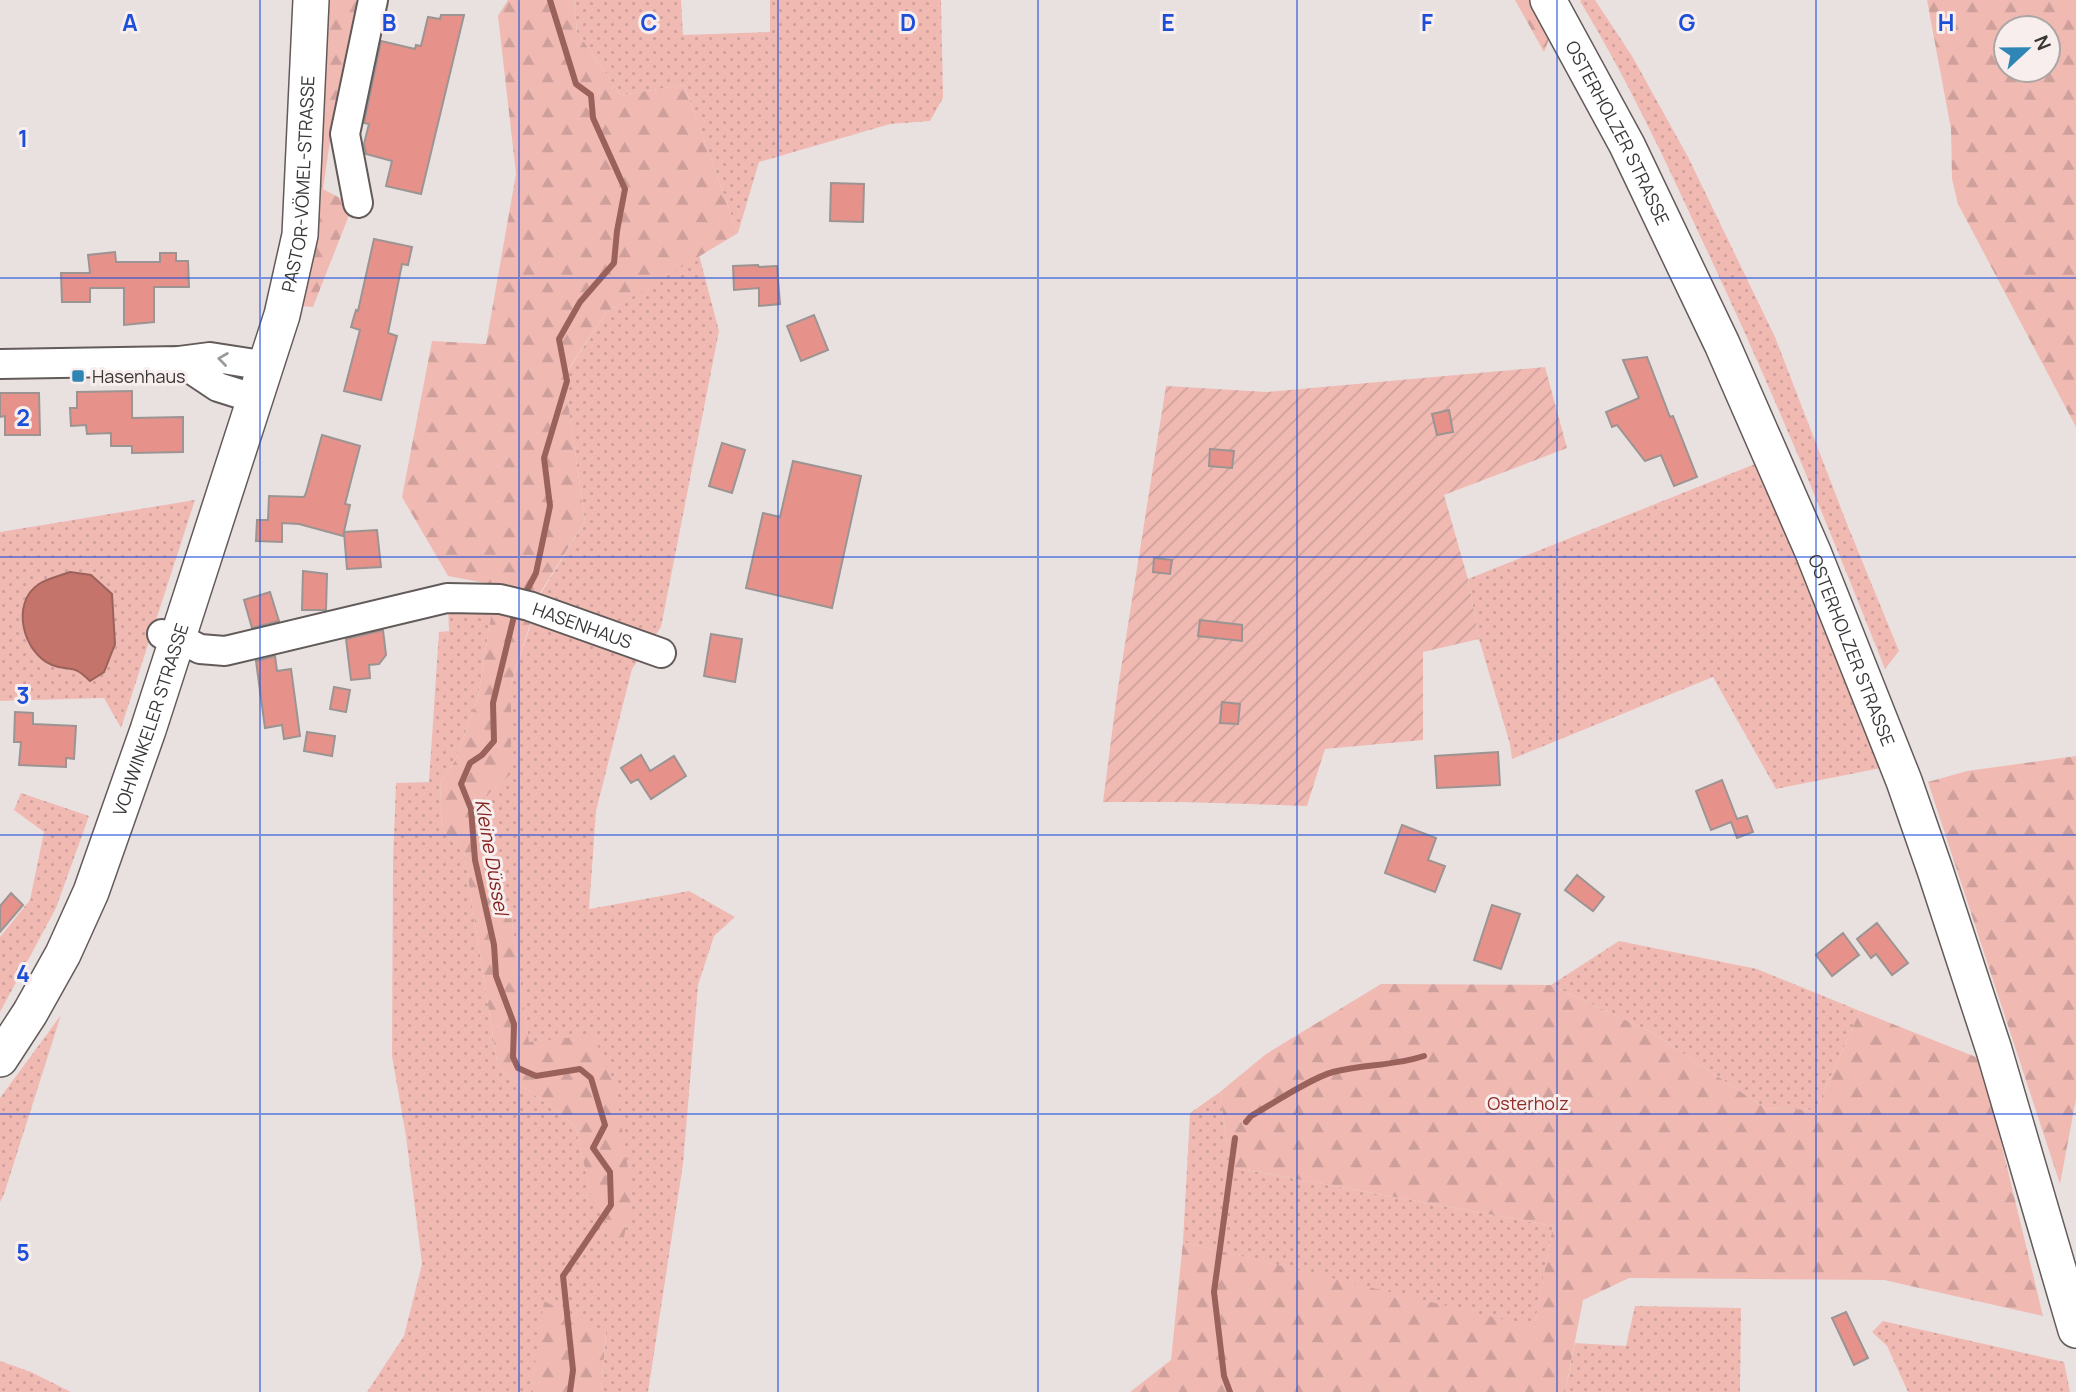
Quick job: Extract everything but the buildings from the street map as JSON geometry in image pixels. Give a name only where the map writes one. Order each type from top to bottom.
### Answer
[{"type":"main road","name":"PASTOR-VÖMEL-STRASSE","points":[[267,366],[300,235],[311,0]]},
{"type":"main road","name":"OSTERHOLZER STRASSE","points":[[1548,0],[1627,145],[1722,344],[1828,590],[1904,781],[1994,1050],[2076,1330]]},
{"type":"main road","name":"VOHWINKELER STRASSE","points":[[0,1059],[57,966],[91,892],[170,636],[267,366]]},
{"type":"street","points":[[358,203],[345,134],[373,0]]},
{"type":"street","points":[[0,364],[179,361],[210,357],[267,366]]},
{"type":"street","points":[[179,361],[218,387],[257,400]]},
{"type":"street","name":"HASENHAUS","points":[[170,636],[200,649],[225,650],[447,598],[500,599],[529,606],[661,653]]},
{"type":"green space","points":[[324,0],[366,0],[330,141],[323,189],[353,205],[313,307],[301,306]]},
{"type":"green space","points":[[508,0],[574,0],[577,32],[621,95],[684,85],[738,233],[607,312],[564,375],[585,521],[540,593],[511,684],[511,774],[485,797],[492,866],[510,909],[529,1042],[593,1035],[616,1090],[632,1194],[622,1248],[591,1195],[575,1125],[498,1068],[464,853],[442,829],[440,782],[455,761],[478,697],[496,585],[448,576],[402,497],[432,341],[486,344],[516,174],[498,16]]},
{"type":"green space","points":[[574,0],[681,0],[683,35],[770,32],[770,0],[941,0],[943,98],[930,121],[890,124],[759,162],[738,233],[684,85],[621,95],[577,32]]},
{"type":"green space","points":[[1515,0],[1534,0],[1553,29],[1544,52]]},
{"type":"green space","points":[[1595,0],[1632,56],[1688,157],[1775,337],[1899,651],[1885,669],[1726,291],[1644,118],[1580,1]]},
{"type":"green space","points":[[1927,0],[2076,0],[2076,427],[1958,204],[1952,179],[1951,129]]},
{"type":"green space","points":[[699,255],[719,331],[661,627],[632,669],[596,811],[589,909],[689,891],[735,917],[714,936],[698,985],[683,1164],[648,1392],[601,1392],[606,1333],[545,1302],[531,1392],[367,1392],[404,1336],[422,1264],[406,1136],[392,1056],[396,783],[429,782],[439,632],[449,631],[448,604],[493,604],[478,697],[455,761],[440,782],[442,829],[464,853],[498,1068],[575,1125],[591,1194],[632,1194],[529,1043],[510,909],[492,866],[485,797],[511,774],[511,684],[541,593],[585,521],[564,376],[607,312]]},
{"type":"green space","points":[[1545,367],[1567,448],[1444,495],[1468,579],[1479,639],[1423,652],[1423,740],[1325,749],[1307,806],[1103,802],[1117,694],[1166,386],[1267,392]]},
{"type":"green space","points":[[1760,462],[1886,767],[1776,789],[1713,677],[1512,759],[1479,639],[1468,579]]},
{"type":"green space","points":[[195,500],[121,728],[104,698],[0,701],[0,532]]},
{"type":"green space","points":[[2076,756],[2076,1099],[2060,1184],[1928,782],[1967,771]]},
{"type":"green space","points":[[21,793],[89,816],[56,908],[0,1012],[0,937],[30,900],[44,832],[14,810]]},
{"type":"green space","points":[[1619,941],[1757,969],[1860,1011],[1816,1110],[1765,1108],[1651,1032],[1551,985]]},
{"type":"green space","name":"Osterholz","points":[[1381,984],[1551,985],[1651,1032],[1765,1108],[1816,1110],[1860,1011],[1981,1059],[2043,1316],[1884,1280],[1629,1278],[1583,1300],[1565,1392],[1130,1392],[1171,1360],[1183,1242],[1534,1327],[1553,1226],[1230,1167],[1220,1092],[1266,1054]]},
{"type":"green space","points":[[61,1015],[4,1194],[0,1202],[0,1098]]},
{"type":"green space","points":[[1220,1092],[1230,1167],[1553,1226],[1534,1328],[1183,1242],[1190,1113]]},
{"type":"green space","points":[[544,1301],[606,1332],[601,1392],[531,1392]]},
{"type":"green space","points":[[1635,1306],[1741,1308],[1740,1392],[1565,1392],[1575,1343],[1626,1346]]},
{"type":"green space","points":[[1883,1321],[2064,1362],[2070,1392],[1908,1392],[1887,1346],[1872,1332]]},
{"type":"green space","points":[[0,1361],[31,1372],[71,1392],[0,1392]]},
{"type":"shaded area","points":[[70,572],[91,575],[112,594],[115,644],[104,672],[90,681],[75,670],[52,665],[42,659],[27,639],[24,627],[25,603],[30,592],[43,582]]},
{"type":"waterway","name":"Kleine Düssel","points":[[524,596],[536,573],[550,506],[544,458],[567,381],[559,339],[580,302],[614,263],[625,189],[593,118],[591,95],[576,84],[550,0]]},
{"type":"waterway","name":"Kleine Düssel","points":[[515,612],[493,703],[494,741],[482,755],[470,763],[461,784],[471,809],[475,860],[494,945],[496,976],[514,1024],[513,1057],[518,1068],[536,1076],[580,1069],[591,1078],[605,1125],[593,1148],[610,1172],[611,1205],[563,1276],[573,1370],[570,1392]]},
{"type":"waterway","points":[[1246,1122],[1251,1116],[1324,1075],[1424,1056]]},
{"type":"waterway","points":[[1230,1392],[1224,1376],[1214,1292],[1235,1138]]},
{"type":"place","name":"Hasenhaus","points":[[78,376]]}]
